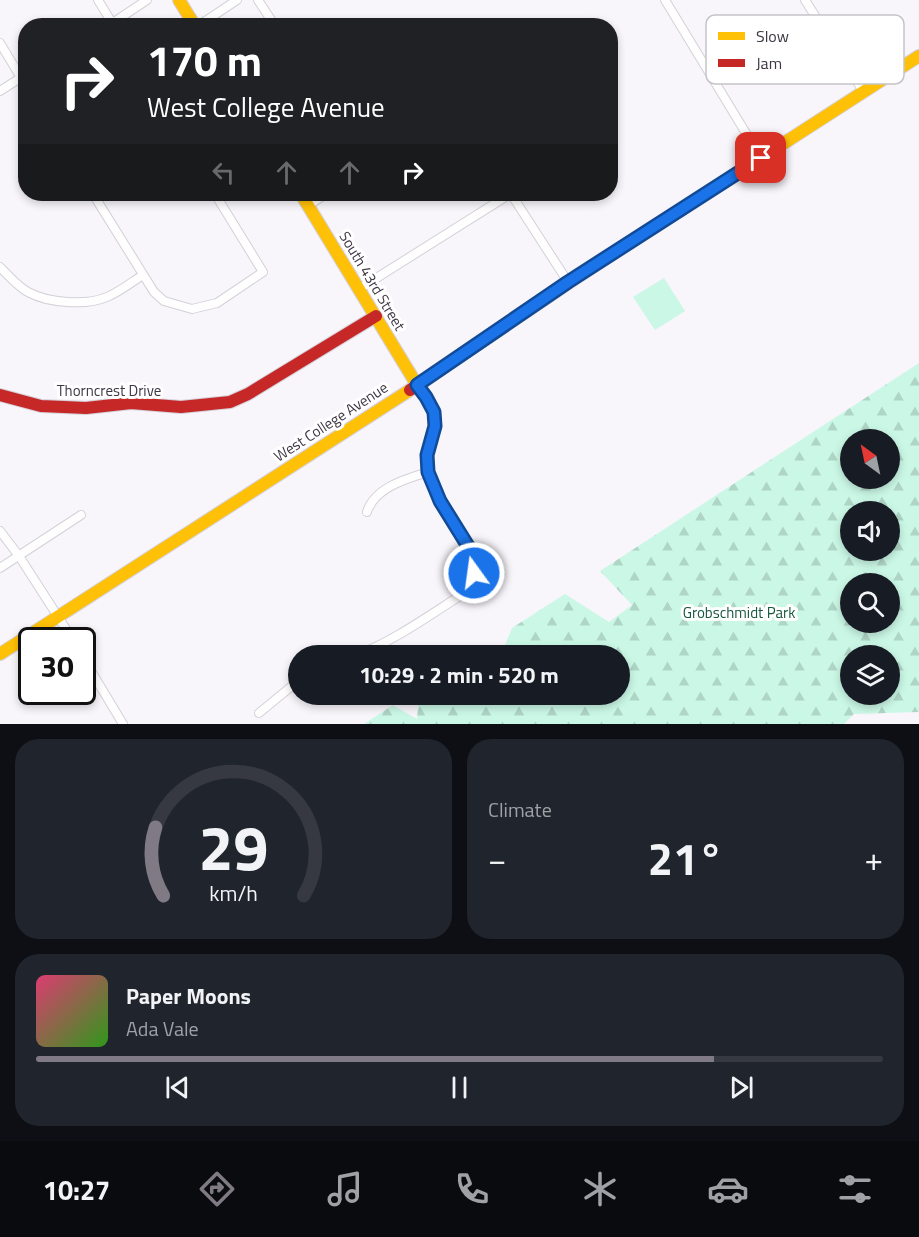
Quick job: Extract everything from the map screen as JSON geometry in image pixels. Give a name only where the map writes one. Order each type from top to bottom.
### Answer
[{"type":"street","points":[[98,0],[107,18]]},
{"type":"street","points":[[121,18],[147,0]]},
{"type":"street","points":[[179,0],[191,18]]},
{"type":"street","points":[[209,18],[237,0]]},
{"type":"street","points":[[258,0],[270,18]]},
{"type":"street","points":[[665,0],[706,67]]},
{"type":"street","points":[[805,0],[815,15]]},
{"type":"street","points":[[0,43],[18,70]]},
{"type":"street","name":"West College Avenue","points":[[904,65],[919,56]]},
{"type":"street","points":[[0,91],[18,82]]},
{"type":"street","points":[[716,84],[761,158]]},
{"type":"street","points":[[859,84],[863,91]]},
{"type":"street","name":"West College Avenue","points":[[0,654],[417,385],[568,282],[874,84]]},
{"type":"street","points":[[97,201],[154,292],[164,301],[192,309],[217,303],[262,272],[219,201]]},
{"type":"street","name":"South 43rd Street","points":[[306,201],[417,385]]},
{"type":"street","points":[[309,205],[315,201]]},
{"type":"street","points":[[359,289],[500,201]]},
{"type":"street","points":[[516,201],[568,282]]},
{"type":"street","points":[[0,267],[27,292],[48,299],[75,302],[106,297],[144,275]]},
{"type":"street","name":"Thorncrest Drive","points":[[0,395],[41,406],[86,408],[131,403],[181,407],[230,402],[249,394],[376,316]]},
{"type":"street","points":[[380,645],[463,594],[470,586],[474,573],[471,551],[440,501],[428,472],[427,455],[435,426],[434,412],[417,385]]},
{"type":"street","points":[[367,512],[370,504],[389,488],[428,472]]},
{"type":"street","points":[[0,568],[81,515]]},
{"type":"street","points":[[0,531],[19,556],[65,627]]},
{"type":"street","points":[[96,679],[123,724]]},
{"type":"street","points":[[259,712],[288,689]]},
{"type":"green space","points":[[664,278],[685,311],[655,330],[633,297]]},
{"type":"green space","name":"Grobschmidt Park","points":[[919,363],[919,712],[854,714],[844,724],[364,724],[393,705],[417,719],[418,705],[630,705],[630,645],[505,645],[512,628],[565,594],[609,622],[632,605],[600,571]]},
{"type":"traffic: slow","points":[[179,0],[190,18]]},
{"type":"traffic: slow","points":[[904,66],[919,56]]},
{"type":"traffic: slow","points":[[598,263],[876,84]]},
{"type":"traffic: slow","points":[[305,201],[417,385]]},
{"type":"traffic: slow","points":[[0,654],[410,390]]},
{"type":"traffic: jam","points":[[410,390],[598,263]]},
{"type":"traffic: jam","points":[[0,395],[41,406],[86,408],[131,403],[181,407],[230,402],[248,394],[376,316]]},
{"type":"route","points":[[474,573],[471,551],[440,501],[428,472],[427,455],[435,426],[434,412],[417,385],[568,282],[761,158]]}]
